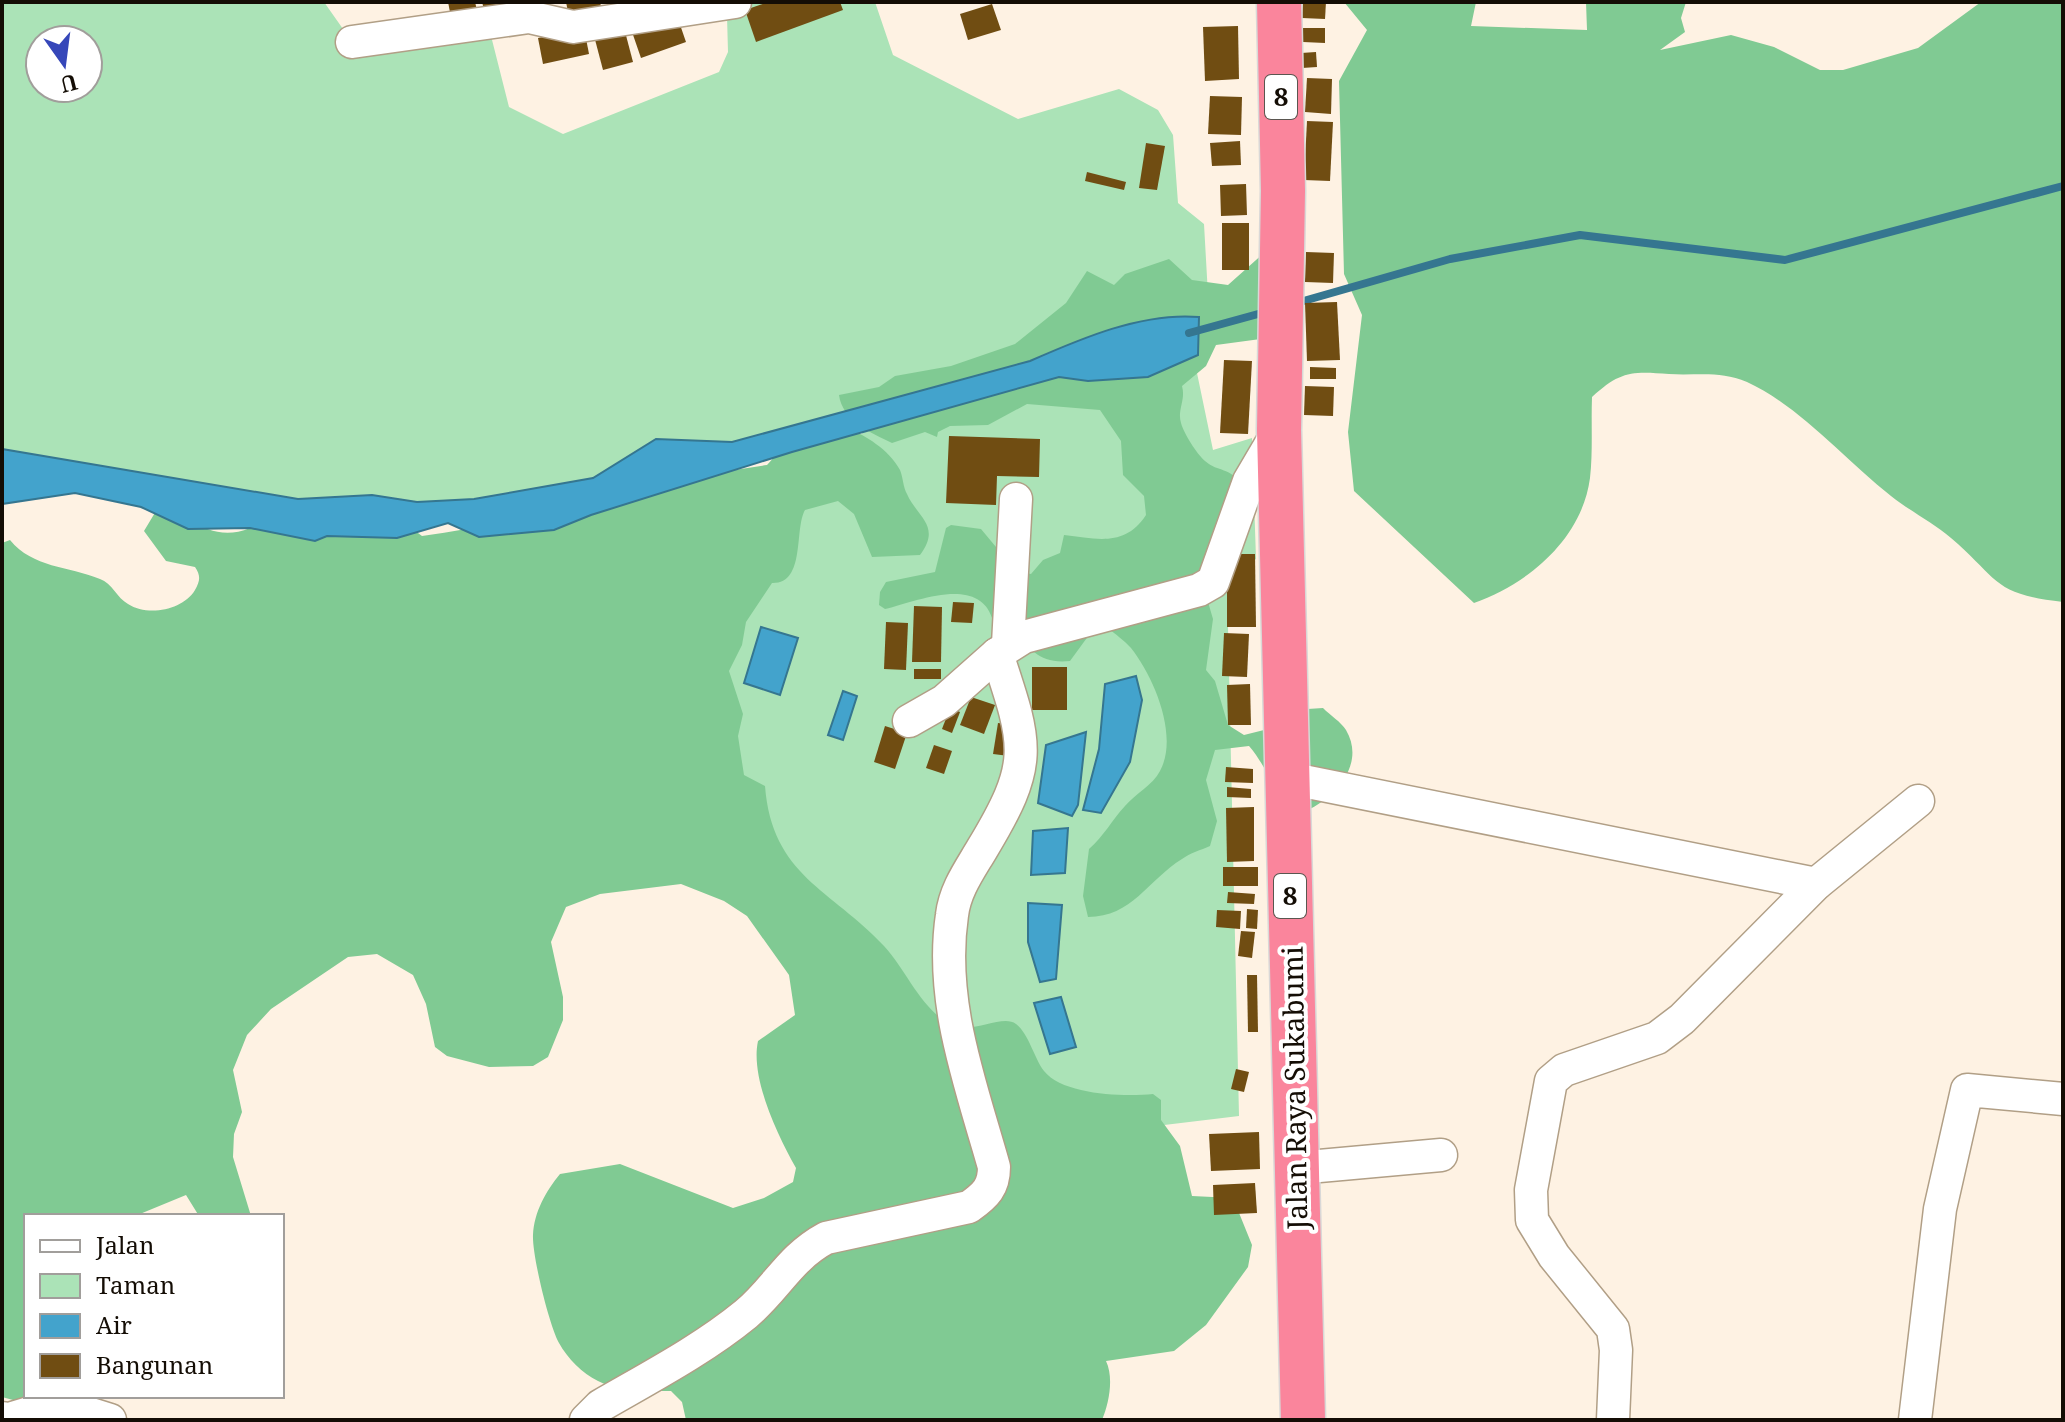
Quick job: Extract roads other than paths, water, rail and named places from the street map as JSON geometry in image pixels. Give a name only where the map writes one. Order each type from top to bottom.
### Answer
[{"type":"highway","name":"Jalan Raya Sukabumi","points":[[1279,2],[1283,191],[1279,430],[1303,1420]]},
{"type":"street","points":[[352,42],[529,17],[573,27],[647,9],[735,2]]},
{"type":"street","points":[[909,721],[944,701],[1002,649],[1199,590],[1213,582],[1249,481],[1279,430]]},
{"type":"street","points":[[586,1420],[600,1406],[720,1335],[759,1303],[794,1259],[810,1247],[826,1238],[969,1207],[985,1196],[994,1182],[994,1167],[957,1032],[949,989],[951,917],[957,891],[1010,802],[1020,769],[1023,744],[1002,649],[1016,499]]},
{"type":"street","points":[[1288,778],[1816,884]]},
{"type":"street","points":[[1613,1420],[1616,1376],[1613,1329],[1554,1256],[1532,1220],[1531,1190],[1551,1081],[1564,1070],[1657,1038],[1682,1019],[1816,884],[1918,801]]},
{"type":"street","points":[[1915,1420],[1940,1209],[1967,1090],[2063,1099]]},
{"type":"street","points":[[1297,1168],[1441,1155]]},
{"type":"street","points":[[2,1418],[9,1419],[59,1404],[110,1420]]},
{"type":"water","points":[[1199,317],[1198,355],[1148,377],[1088,381],[1059,377],[792,452],[591,515],[554,530],[479,537],[448,523],[397,538],[327,536],[315,541],[250,528],[188,529],[141,507],[75,493],[2,504],[2,449],[298,499],[372,495],[417,502],[474,499],[593,478],[656,439],[732,442],[1030,361],[1090,336],[1134,323]]},
{"type":"water","points":[[761,627],[798,638],[780,695],[744,683]]},
{"type":"water","points":[[1136,676],[1142,700],[1130,762],[1101,813],[1083,810],[1099,749],[1105,684]]},
{"type":"water","points":[[843,691],[857,696],[843,740],[828,735]]},
{"type":"water","points":[[1086,732],[1078,805],[1072,816],[1038,803],[1046,745]]},
{"type":"water","points":[[1068,828],[1065,873],[1031,875],[1033,831]]},
{"type":"water","points":[[1028,903],[1062,905],[1056,979],[1040,982],[1028,942]]},
{"type":"water","points":[[1061,997],[1076,1047],[1050,1054],[1034,1003]]},
{"type":"waterway","points":[[1293,304],[1450,259],[1580,235],[1785,260],[2063,186]]},
{"type":"waterway","points":[[1189,333],[1269,311]]}]
